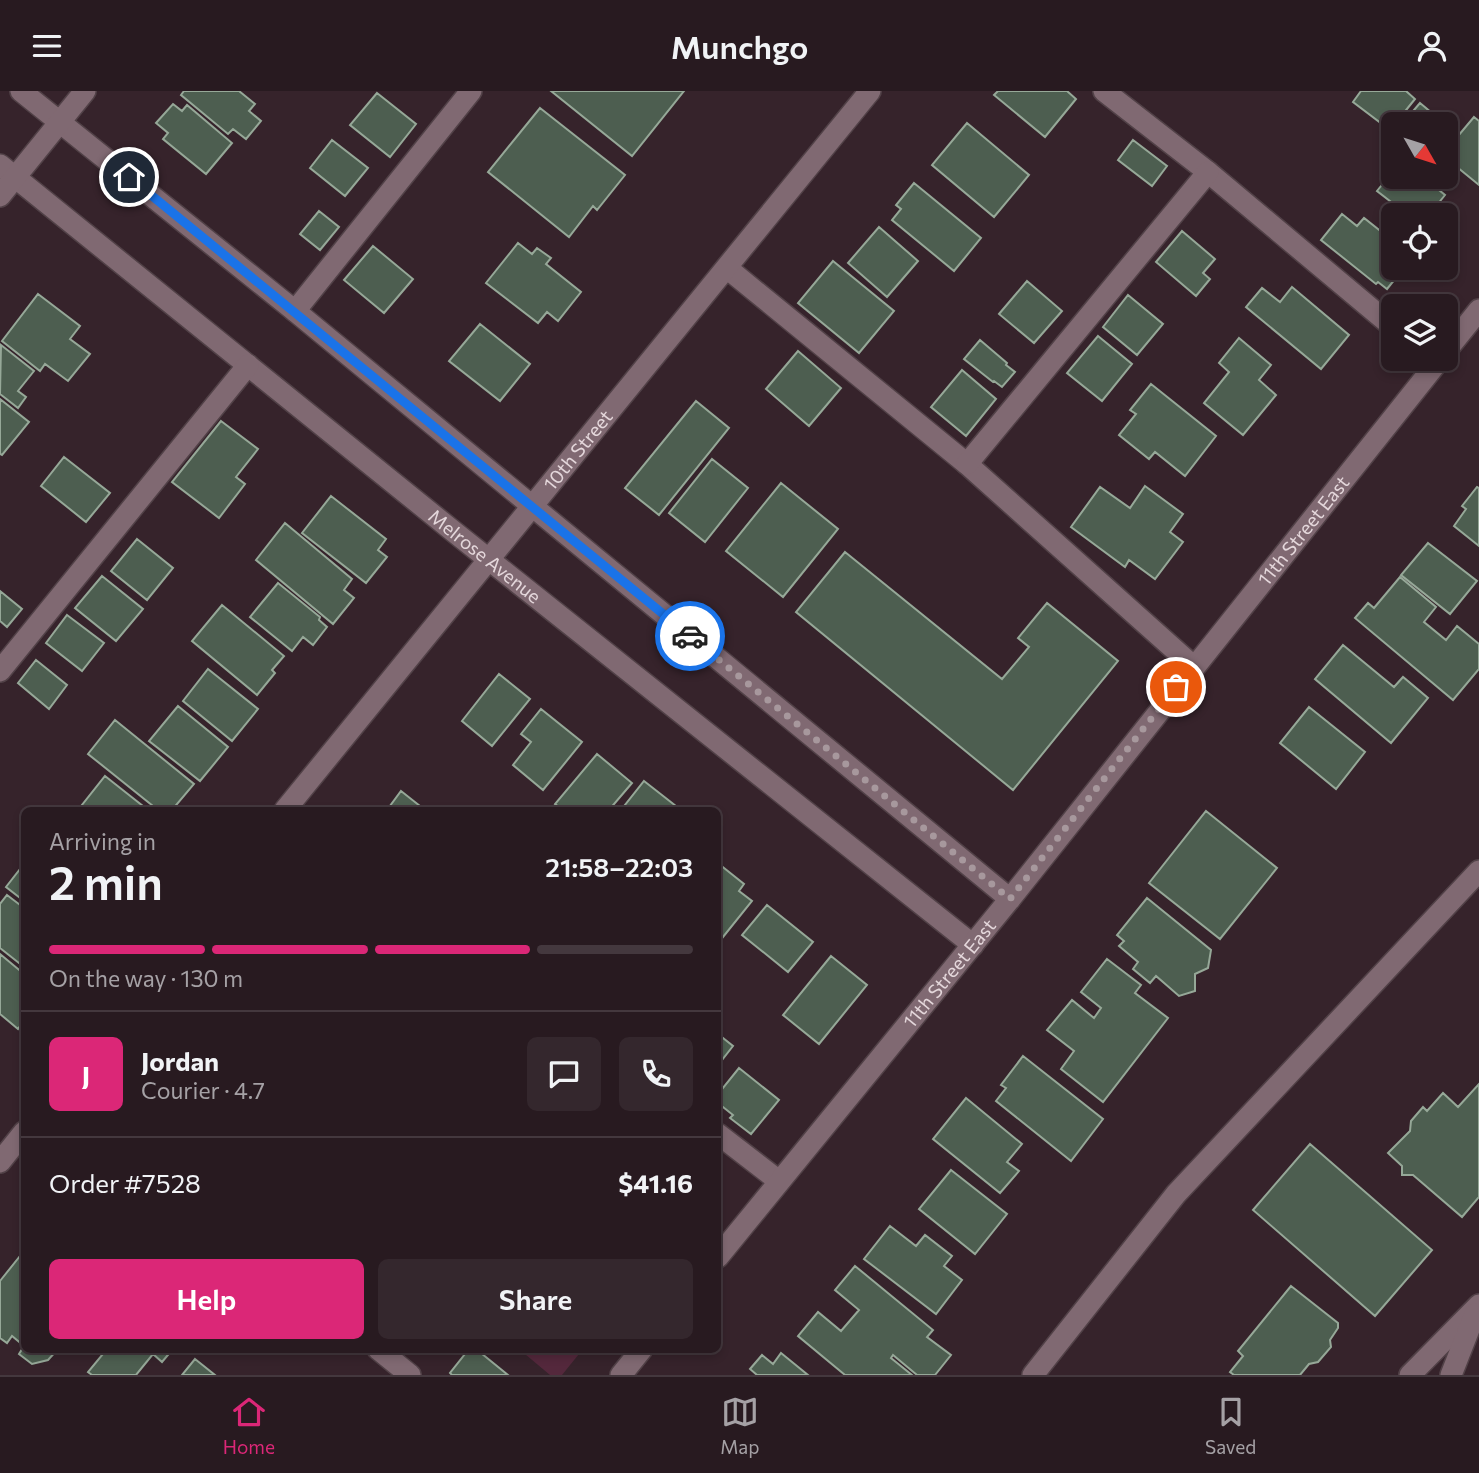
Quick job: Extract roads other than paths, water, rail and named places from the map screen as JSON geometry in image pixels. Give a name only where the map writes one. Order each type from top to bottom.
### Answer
[{"type":"street","points":[[21,91],[295,311],[1010,899]]},
{"type":"street","points":[[0,196],[8,171],[61,122],[85,91]]},
{"type":"street","points":[[295,311],[471,91]]},
{"type":"street","name":"10th Street","points":[[296,806],[489,560],[870,91]]},
{"type":"street","points":[[1104,91],[1208,172],[1381,317]]},
{"type":"street","name":"Melrose Avenue","points":[[8,171],[489,560],[973,945]]},
{"type":"street","points":[[967,464],[1208,172]]},
{"type":"street","points":[[727,268],[967,464],[1193,666]]},
{"type":"street","name":"11th Street East","points":[[1458,335],[1479,310]]},
{"type":"street","points":[[0,671],[247,365]]},
{"type":"street","name":"11th Street East","points":[[721,1253],[1010,899],[1429,371]]},
{"type":"street","points":[[1033,1375],[1176,1194],[1479,871]]},
{"type":"street","points":[[0,1162],[21,1136]]},
{"type":"street","points":[[721,1136],[779,1181]]},
{"type":"street","points":[[1410,1375],[1479,1305]]},
{"type":"street","points":[[1451,1375],[1479,1305]]},
{"type":"street","points":[[383,1353],[410,1375]]},
{"type":"street","points":[[621,1375],[639,1353]]}]
